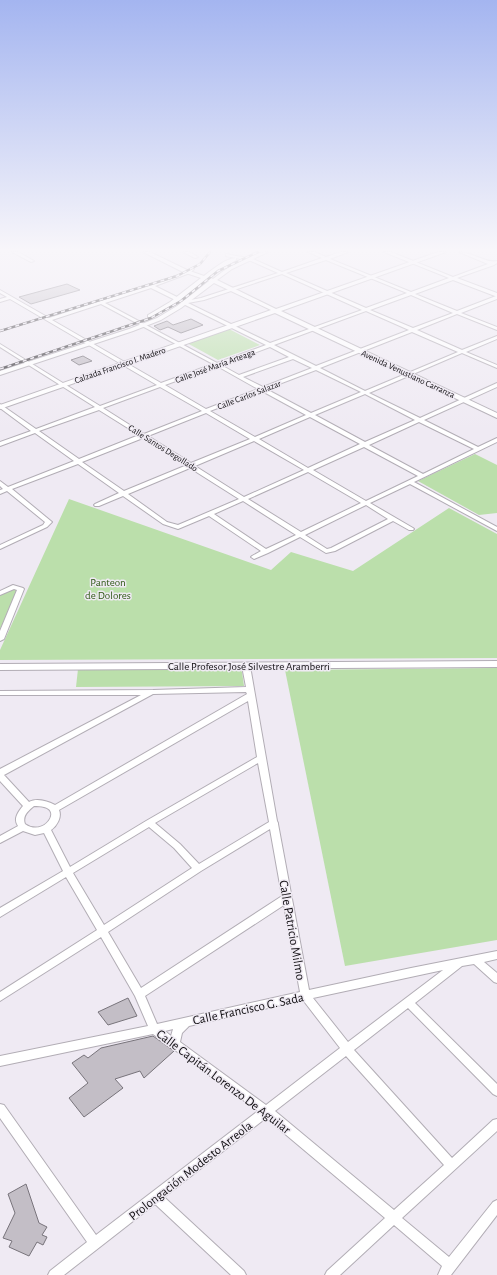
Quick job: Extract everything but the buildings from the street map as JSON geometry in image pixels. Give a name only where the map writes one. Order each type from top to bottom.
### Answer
[{"type":"main road","points":[[0,367],[137,321],[158,312]]},
{"type":"main road","points":[[0,373],[144,325],[172,312]]},
{"type":"main road","name":"Calzada Francisco I. Madero","points":[[0,405],[266,312]]},
{"type":"main road","name":"Avenida Venustiano Carranza","points":[[283,312],[497,416]]},
{"type":"main road","name":"Avenida Venustiano Carranza","points":[[363,350],[416,372],[497,409]]},
{"type":"main road","name":"Calle Profesor José Silvestre Aramberri","points":[[0,667],[497,664]]},
{"type":"street","points":[[34,312],[160,386],[411,529]]},
{"type":"street","points":[[48,320],[73,312]]},
{"type":"street","points":[[119,312],[219,364],[423,476]]},
{"type":"street","points":[[205,312],[270,346],[293,356],[478,449]]},
{"type":"street","name":"Calle José María Arteaga","points":[[0,444],[363,312]]},
{"type":"street","points":[[370,312],[497,367]]},
{"type":"street","points":[[454,312],[497,329]]},
{"type":"street","name":"Calle Carlos Salazar","points":[[0,492],[461,312]]},
{"type":"street","points":[[97,505],[497,337]]},
{"type":"street","name":"Calle Santos Degollado","points":[[0,345],[326,551],[332,550],[392,519]]},
{"type":"street","points":[[240,376],[293,356]]},
{"type":"street","points":[[0,405],[165,523],[174,527],[182,526],[210,514],[497,385]]},
{"type":"street","points":[[254,558],[497,440]]},
{"type":"street","points":[[410,482],[497,529]]},
{"type":"street","points":[[0,483],[49,522],[45,526],[0,547]]},
{"type":"street","points":[[210,514],[266,552]]},
{"type":"street","points":[[0,593],[13,587],[19,588],[20,590],[0,639]]},
{"type":"street","name":"Calle Patricio Milmo","points":[[246,666],[261,758],[305,995],[347,1049],[452,1166]]},
{"type":"street","points":[[28,806],[0,774],[153,692]]},
{"type":"street","points":[[0,693],[250,692]]},
{"type":"street","points":[[54,809],[250,692]]},
{"type":"street","points":[[0,913],[149,823],[261,758]]},
{"type":"street","points":[[40,803],[46,804],[54,809],[57,818],[53,824],[46,829],[37,831],[28,830],[23,827],[20,818],[24,809],[28,806],[40,803]]},
{"type":"street","points":[[149,823],[177,846],[198,869]]},
{"type":"street","points":[[0,997],[198,869],[274,823]]},
{"type":"street","points":[[0,840],[23,827]]},
{"type":"street","name":"Calle Capitán Lorenzo De Aguilar","points":[[46,829],[68,872],[139,994],[154,1030],[266,1111],[394,1217],[447,1270]]},
{"type":"street","points":[[139,994],[287,898]]},
{"type":"street","name":"Calle Francisco G. Sada","points":[[0,1061],[154,1030],[305,995],[497,955]]},
{"type":"street","points":[[475,959],[497,980]]},
{"type":"street","name":"Prolongación Modesto Arreola","points":[[54,1275],[459,963]]},
{"type":"street","points":[[408,1002],[497,1091]]},
{"type":"street","points":[[175,1044],[178,1031],[188,1021]]},
{"type":"street","points":[[2,1116],[95,1243]]},
{"type":"street","points":[[331,1275],[497,1124]]},
{"type":"street","points":[[155,1197],[240,1275]]},
{"type":"street","points":[[447,1270],[497,1206]]},
{"type":"green space","points":[[229,329],[260,345],[218,360],[187,343]]},
{"type":"green space","points":[[475,454],[497,465],[497,513],[479,515],[418,481]]},
{"type":"green space","name":"Panteon de Dolores","points":[[69,499],[271,570],[291,552],[353,571],[449,508],[497,534],[497,658],[0,660],[0,650]]},
{"type":"green space","points":[[13,587],[19,590],[0,629],[0,593]]},
{"type":"green space","points":[[238,668],[242,672],[244,686],[76,687],[78,669]]},
{"type":"green space","points":[[497,668],[497,940],[345,966],[285,670]]},
{"type":"railway","points":[[0,331],[63,312]]},
{"type":"railway","points":[[0,369],[151,318],[162,312]]}]
